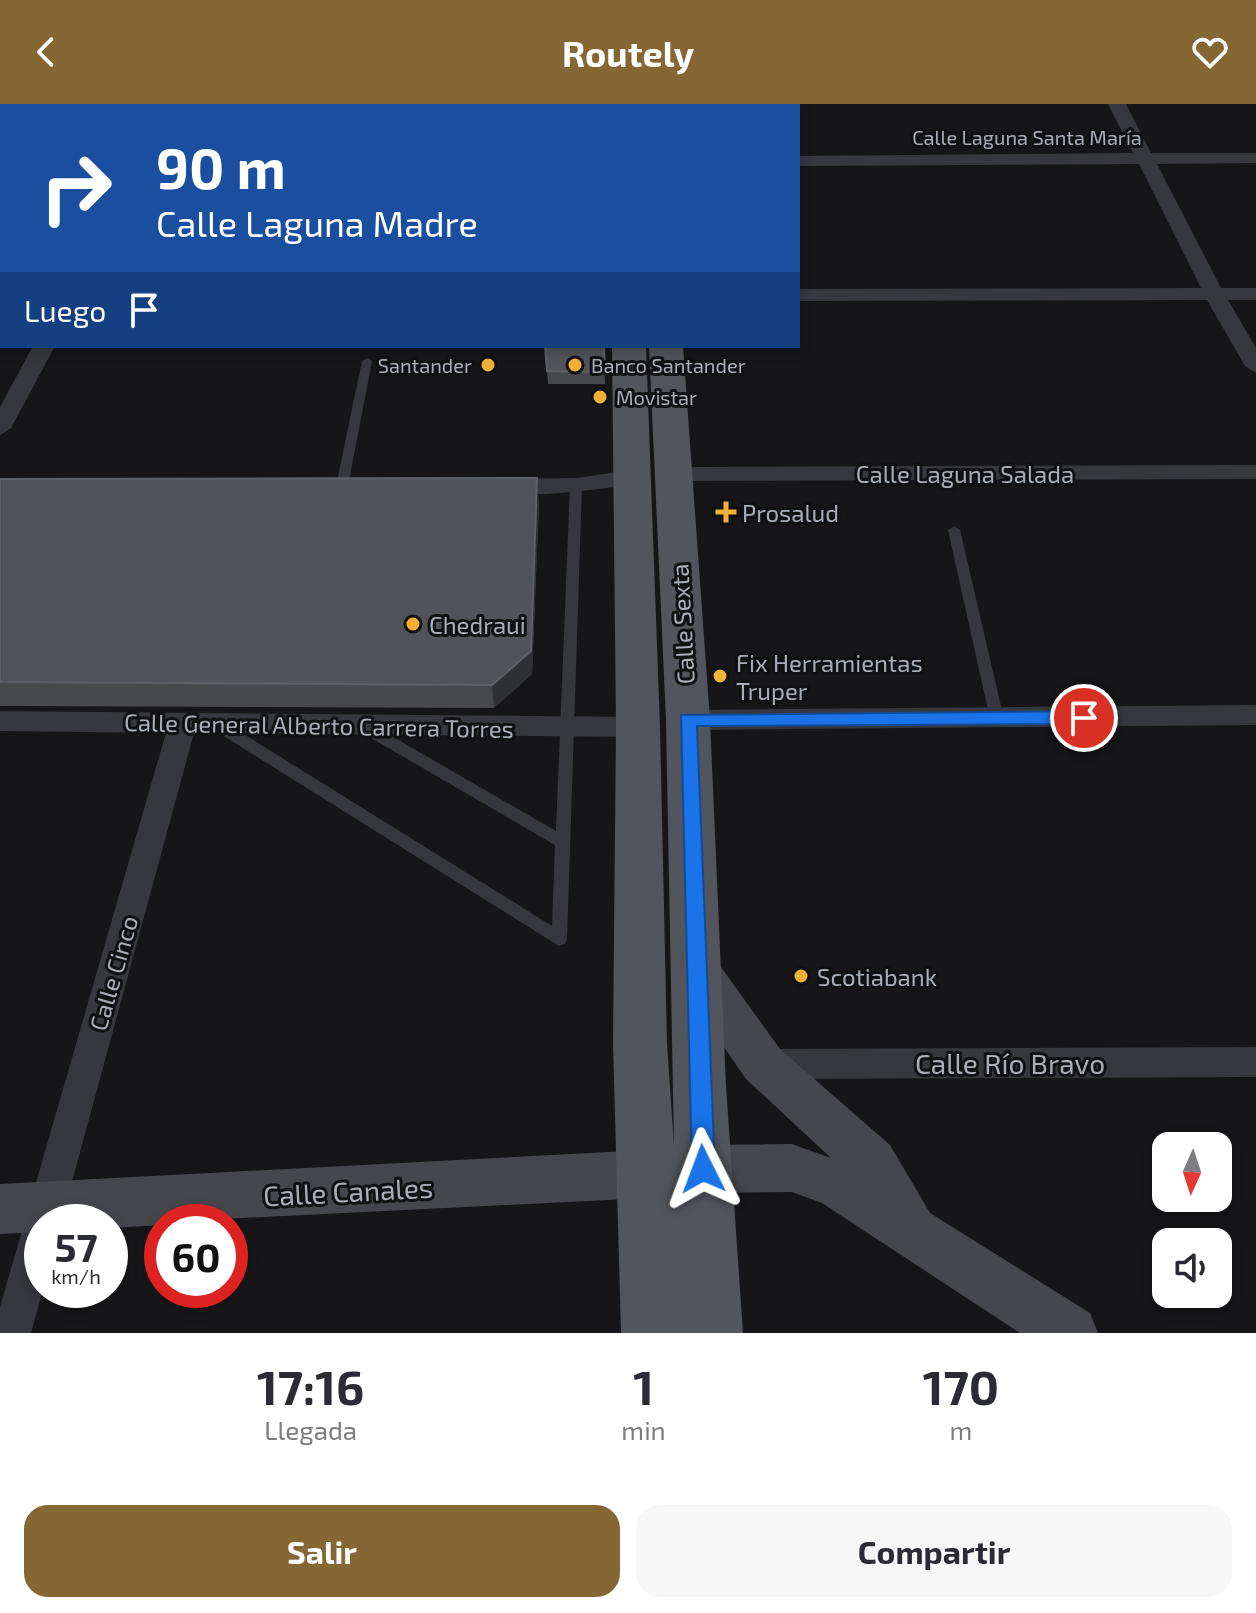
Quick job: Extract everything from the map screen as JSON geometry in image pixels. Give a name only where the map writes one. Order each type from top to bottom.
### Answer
[{"type":"main road","name":"Calle Sexta","points":[[629,348],[652,476],[688,720],[697,970],[676,1172],[652,1333]]},
{"type":"main road","name":"Calle Sexta","points":[[666,348],[652,476],[638,727],[640,1043],[676,1172],[712,1333]]},
{"type":"main road","points":[[697,970],[763,1064],[872,1162],[910,1228]]},
{"type":"main road","name":"Calle Canales","points":[[128,1209],[676,1172],[792,1168],[839,1185],[1070,1333]]},
{"type":"street","points":[[1117,104],[1214,294],[1256,366]]},
{"type":"street","name":"Calle Laguna Santa María","points":[[800,161],[1256,158]]},
{"type":"street","points":[[800,295],[1256,294]]},
{"type":"street","points":[[0,428],[43,348]]},
{"type":"street","name":"Calle Laguna Salada","points":[[483,486],[576,485],[652,476],[1256,472]]},
{"type":"street","points":[[311,486],[350,486]]},
{"type":"street","points":[[688,720],[1256,715]]},
{"type":"street","name":"Calle General Alberto Carrera Torres","points":[[0,721],[566,729],[638,727]]},
{"type":"street","name":"Calle Cinco","points":[[37,1204],[183,723]]},
{"type":"street","name":"Calle Río Bravo","points":[[763,1064],[1256,1062]]},
{"type":"street","name":"Calle Cinco","points":[[12,1333],[24,1266]]},
{"type":"lane","points":[[350,486],[367,361]]},
{"type":"lane","points":[[216,724],[559,939],[576,485]]},
{"type":"lane","points":[[954,530],[997,719]]},
{"type":"lane","points":[[363,726],[564,843]]},
{"type":"building","name":"Banco Santander","points":[[545,348],[604,348],[605,372],[547,371]]},
{"type":"building","points":[[537,478],[531,651],[492,685],[0,682],[0,479]]},
{"type":"place","name":"Santander","points":[[488,365]]},
{"type":"place","name":"Banco Santander","points":[[575,365]]},
{"type":"place","name":"Movistar","points":[[600,397]]},
{"type":"place","name":"Prosalud","points":[[726,512]]},
{"type":"place","name":"Chedraui","points":[[413,624]]},
{"type":"place","name":"Fix Herramientas Truper","points":[[720,676]]},
{"type":"place","name":"Scotiabank","points":[[801,976]]},
{"type":"route","points":[[703,1169],[688,720],[1084,718]]}]
